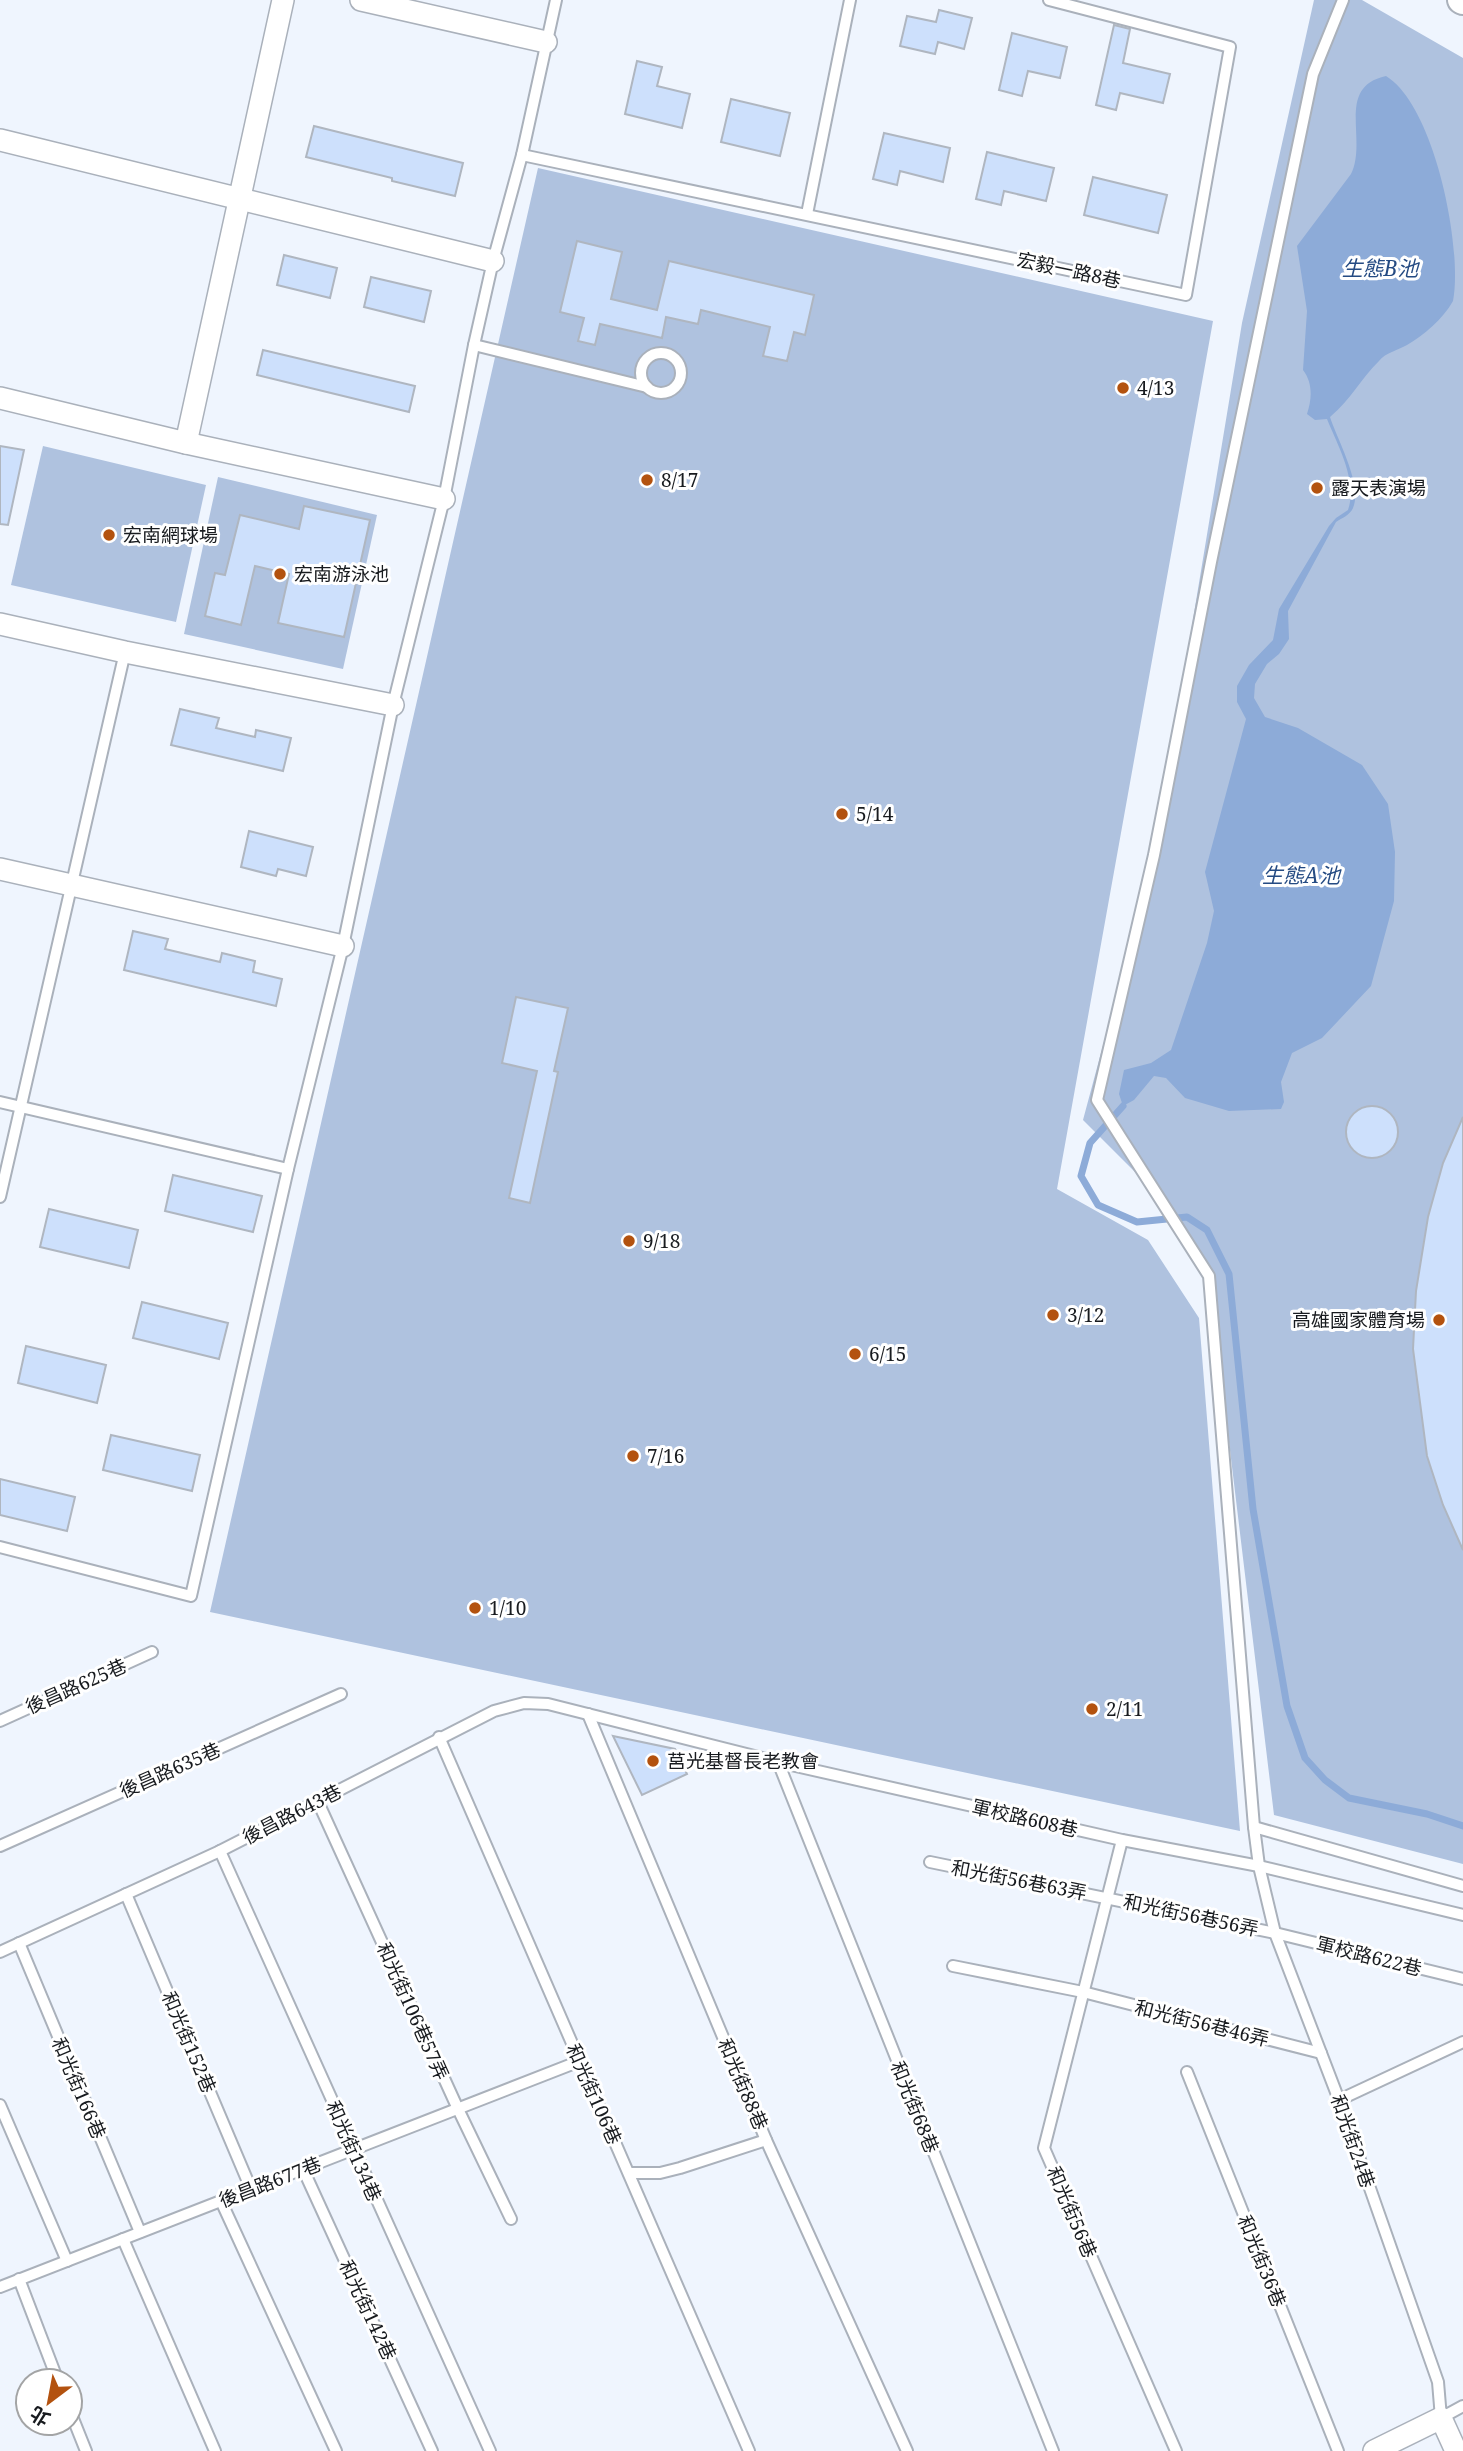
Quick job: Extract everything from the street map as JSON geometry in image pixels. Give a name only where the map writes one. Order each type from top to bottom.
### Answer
[{"type":"street","points":[[186,443],[283,0]]},
{"type":"street","points":[[360,0],[546,42]]},
{"type":"street","points":[[0,140],[493,261]]},
{"type":"street","points":[[0,398],[186,443],[444,499]]},
{"type":"street","points":[[0,624],[125,652],[393,705]]},
{"type":"street","points":[[0,869],[343,946]]},
{"type":"street","points":[[1374,2451],[1441,2418],[1457,2451]]},
{"type":"lane","points":[[0,1547],[191,1596],[288,1169],[343,946],[393,705],[444,499],[474,345],[493,261],[522,155],[556,0]]},
{"type":"lane","points":[[807,214],[850,0]]},
{"type":"lane","name":"宏毅一路8巷","points":[[522,155],[1186,295],[1230,47],[1049,0]]},
{"type":"lane","name":"和光街24巷","points":[[1343,0],[1313,74],[1211,562],[1154,855],[1097,1100],[1209,1276],[1259,1866],[1275,1933],[1339,2100],[1438,2382],[1441,2418]]},
{"type":"lane","points":[[474,345],[646,387]]},
{"type":"lane","points":[[0,1197],[125,652]]},
{"type":"lane","points":[[0,1102],[288,1169]]},
{"type":"lane","name":"後昌路625巷","points":[[0,1721],[152,1652]]},
{"type":"lane","name":"後昌路635巷","points":[[0,1846],[341,1693]]},
{"type":"lane","name":"後昌路643巷","points":[[0,1952],[220,1851],[494,1711],[523,1703],[548,1703],[588,1714]]},
{"type":"lane","name":"軍校路608巷","points":[[588,1714],[778,1762],[1122,1840],[1259,1866],[1463,1915]]},
{"type":"lane","name":"和光街88巷","points":[[588,1714],[766,2140],[907,2451]]},
{"type":"lane","name":"和光街106巷","points":[[439,1738],[749,2451]]},
{"type":"lane","name":"和光街68巷","points":[[778,1762],[1053,2451]]},
{"type":"lane","name":"和光街106巷57弄","points":[[318,1801],[511,2219]]},
{"type":"lane","points":[[1254,1827],[1463,1886]]},
{"type":"lane","name":"和光街56巷","points":[[1122,1840],[1044,2148],[1176,2451]]},
{"type":"lane","name":"和光街134巷","points":[[220,1851],[490,2451]]},
{"type":"lane","name":"和光街56巷63弄","points":[[930,1862],[1108,1897]]},
{"type":"lane","name":"和光街152巷","points":[[126,1894],[251,2189]]},
{"type":"lane","name":"和光街56巷56弄","points":[[1108,1897],[1275,1933]]},
{"type":"lane","name":"軍校路622巷","points":[[1275,1933],[1463,1979]]},
{"type":"lane","name":"和光街166巷","points":[[19,1943],[140,2232]]},
{"type":"lane","name":"和光街56巷46弄","points":[[953,1966],[1083,1992],[1321,2053]]},
{"type":"lane","points":[[1339,2100],[1463,2042]]},
{"type":"lane","name":"後昌路677巷","points":[[0,2287],[580,2061]]},
{"type":"lane","name":"和光街36巷","points":[[1187,2071],[1338,2451]]},
{"type":"lane","points":[[0,2105],[67,2261]]},
{"type":"lane","points":[[629,2173],[660,2173],[766,2140]]},
{"type":"lane","name":"和光街142巷","points":[[303,2169],[432,2451]]},
{"type":"lane","points":[[221,2201],[336,2451]]},
{"type":"lane","points":[[123,2239],[215,2451]]},
{"type":"lane","points":[[19,2279],[53,2367]]},
{"type":"lane","points":[[1441,2418],[1463,2406]]},
{"type":"shaded area","points":[[1314,0],[1362,0],[1463,58],[1463,1864],[1274,1815],[1209,1276],[1149,1186],[1083,1120],[1154,855],[1242,323]]},
{"type":"shaded area","points":[[538,168],[1213,321],[1057,1189],[1148,1240],[1199,1318],[1240,1831],[210,1612]]},
{"type":"shaded area","name":"宏南網球場","points":[[43,446],[206,485],[176,622],[11,585]]},
{"type":"shaded area","name":"宏南游泳池","points":[[218,477],[377,515],[343,669],[184,634]]},
{"type":"water","name":"生態A池","points":[[1386,76],[1403,92],[1419,116],[1442,180],[1454,248],[1453,301],[1439,320],[1426,331],[1382,358],[1330,417],[1352,475],[1355,487],[1353,508],[1336,522],[1288,611],[1289,639],[1279,654],[1267,664],[1255,684],[1254,698],[1265,717],[1298,728],[1362,765],[1388,804],[1395,852],[1394,901],[1371,986],[1322,1038],[1292,1053],[1281,1082],[1284,1102],[1281,1109],[1229,1111],[1185,1098],[1166,1078],[1154,1076],[1134,1100],[1123,1106],[1119,1094],[1124,1070],[1151,1063],[1171,1050],[1207,943],[1214,911],[1205,872],[1246,719],[1237,702],[1237,686],[1249,665],[1273,640],[1279,609],[1329,526],[1348,510],[1349,476],[1327,419],[1315,420],[1307,414],[1311,391],[1303,370],[1307,311],[1297,246],[1351,174],[1355,160],[1357,103],[1361,91],[1371,82]]},
{"type":"building","points":[[939,10],[972,18],[964,49],[938,42],[935,54],[900,46],[907,16],[936,22]]},
{"type":"building","points":[[1114,25],[1130,29],[1123,63],[1170,74],[1163,103],[1120,93],[1116,110],[1096,105]]},
{"type":"building","points":[[1012,33],[1067,47],[1060,78],[1028,71],[1022,96],[999,90]]},
{"type":"building","points":[[637,61],[662,67],[657,86],[690,94],[682,128],[625,114]]},
{"type":"building","points":[[731,99],[790,113],[780,156],[721,142]]},
{"type":"building","points":[[314,126],[463,163],[455,196],[306,157]]},
{"type":"building","points":[[884,133],[950,148],[943,182],[900,171],[897,185],[873,179]]},
{"type":"building","points":[[987,152],[1054,168],[1046,201],[1004,191],[1001,205],[976,199]]},
{"type":"building","points":[[1093,177],[1167,195],[1158,233],[1084,215]]},
{"type":"building","points":[[577,241],[622,252],[611,299],[657,310],[669,261],[814,295],[805,335],[794,332],[787,361],[763,356],[770,327],[701,310],[698,324],[666,317],[662,338],[600,324],[595,345],[578,341],[584,318],[560,312]]},
{"type":"building","points":[[284,255],[337,268],[330,298],[277,285]]},
{"type":"building","points":[[371,277],[431,291],[424,322],[364,307]]},
{"type":"building","points":[[263,350],[415,386],[409,412],[257,375]]},
{"type":"building","points":[[0,446],[24,450],[8,525],[0,524]]},
{"type":"building","points":[[304,506],[370,520],[344,637],[278,623],[289,574],[255,566],[241,625],[205,616],[215,573],[225,575],[240,515],[299,529]]},
{"type":"building","points":[[180,709],[219,718],[216,728],[255,737],[256,730],[291,738],[283,771],[171,745]]},
{"type":"building","points":[[249,831],[313,847],[306,876],[278,869],[276,876],[241,867]]},
{"type":"building","points":[[133,931],[168,939],[165,949],[220,962],[222,953],[255,961],[253,972],[282,979],[276,1006],[124,970]]},
{"type":"building","points":[[516,997],[568,1008],[554,1071],[558,1072],[530,1203],[509,1198],[537,1071],[502,1063]]},
{"type":"building","points":[[1372,1106],[1391,1113],[1398,1132],[1391,1151],[1372,1158],[1353,1151],[1346,1132],[1353,1113]]},
{"type":"building","name":"高雄國家體育場","points":[[1463,1117],[1463,1550],[1443,1505],[1427,1456],[1413,1349],[1416,1291],[1428,1217],[1443,1163]]},
{"type":"building","points":[[173,1175],[262,1196],[253,1232],[165,1211]]},
{"type":"building","points":[[49,1209],[138,1230],[129,1268],[40,1247]]},
{"type":"building","points":[[142,1302],[228,1323],[219,1359],[133,1338]]},
{"type":"building","points":[[26,1346],[106,1365],[97,1403],[18,1383]]},
{"type":"building","points":[[111,1435],[200,1455],[192,1491],[103,1470]]},
{"type":"building","points":[[0,1479],[75,1497],[67,1531],[0,1515]]},
{"type":"building","name":"莒光基督長老教會","points":[[613,1736],[675,1749],[687,1774],[642,1795]]},
{"type":"waterway","points":[[1123,1106],[1090,1143],[1081,1176],[1098,1205],[1137,1222],[1187,1217],[1207,1230],[1229,1274],[1253,1509],[1287,1706],[1305,1758],[1325,1780],[1349,1798],[1427,1814],[1463,1826]]},
{"type":"place","name":"4/13","points":[[1123,388]]},
{"type":"place","name":"8/17","points":[[647,480]]},
{"type":"place","name":"露天表演場","points":[[1317,488]]},
{"type":"place","name":"宏南網球場","points":[[109,535]]},
{"type":"place","name":"宏南游泳池","points":[[280,574]]},
{"type":"place","name":"5/14","points":[[842,814]]},
{"type":"place","name":"9/18","points":[[629,1241]]},
{"type":"place","name":"3/12","points":[[1053,1315]]},
{"type":"place","name":"高雄國家體育場","points":[[1439,1320]]},
{"type":"place","name":"6/15","points":[[855,1354]]},
{"type":"place","name":"7/16","points":[[633,1456]]},
{"type":"place","name":"1/10","points":[[475,1608]]},
{"type":"place","name":"2/11","points":[[1092,1709]]},
{"type":"place","name":"莒光基督長老教會","points":[[653,1761]]},
{"type":"water label","name":"生態B池","points":[[1380,268]]}]
